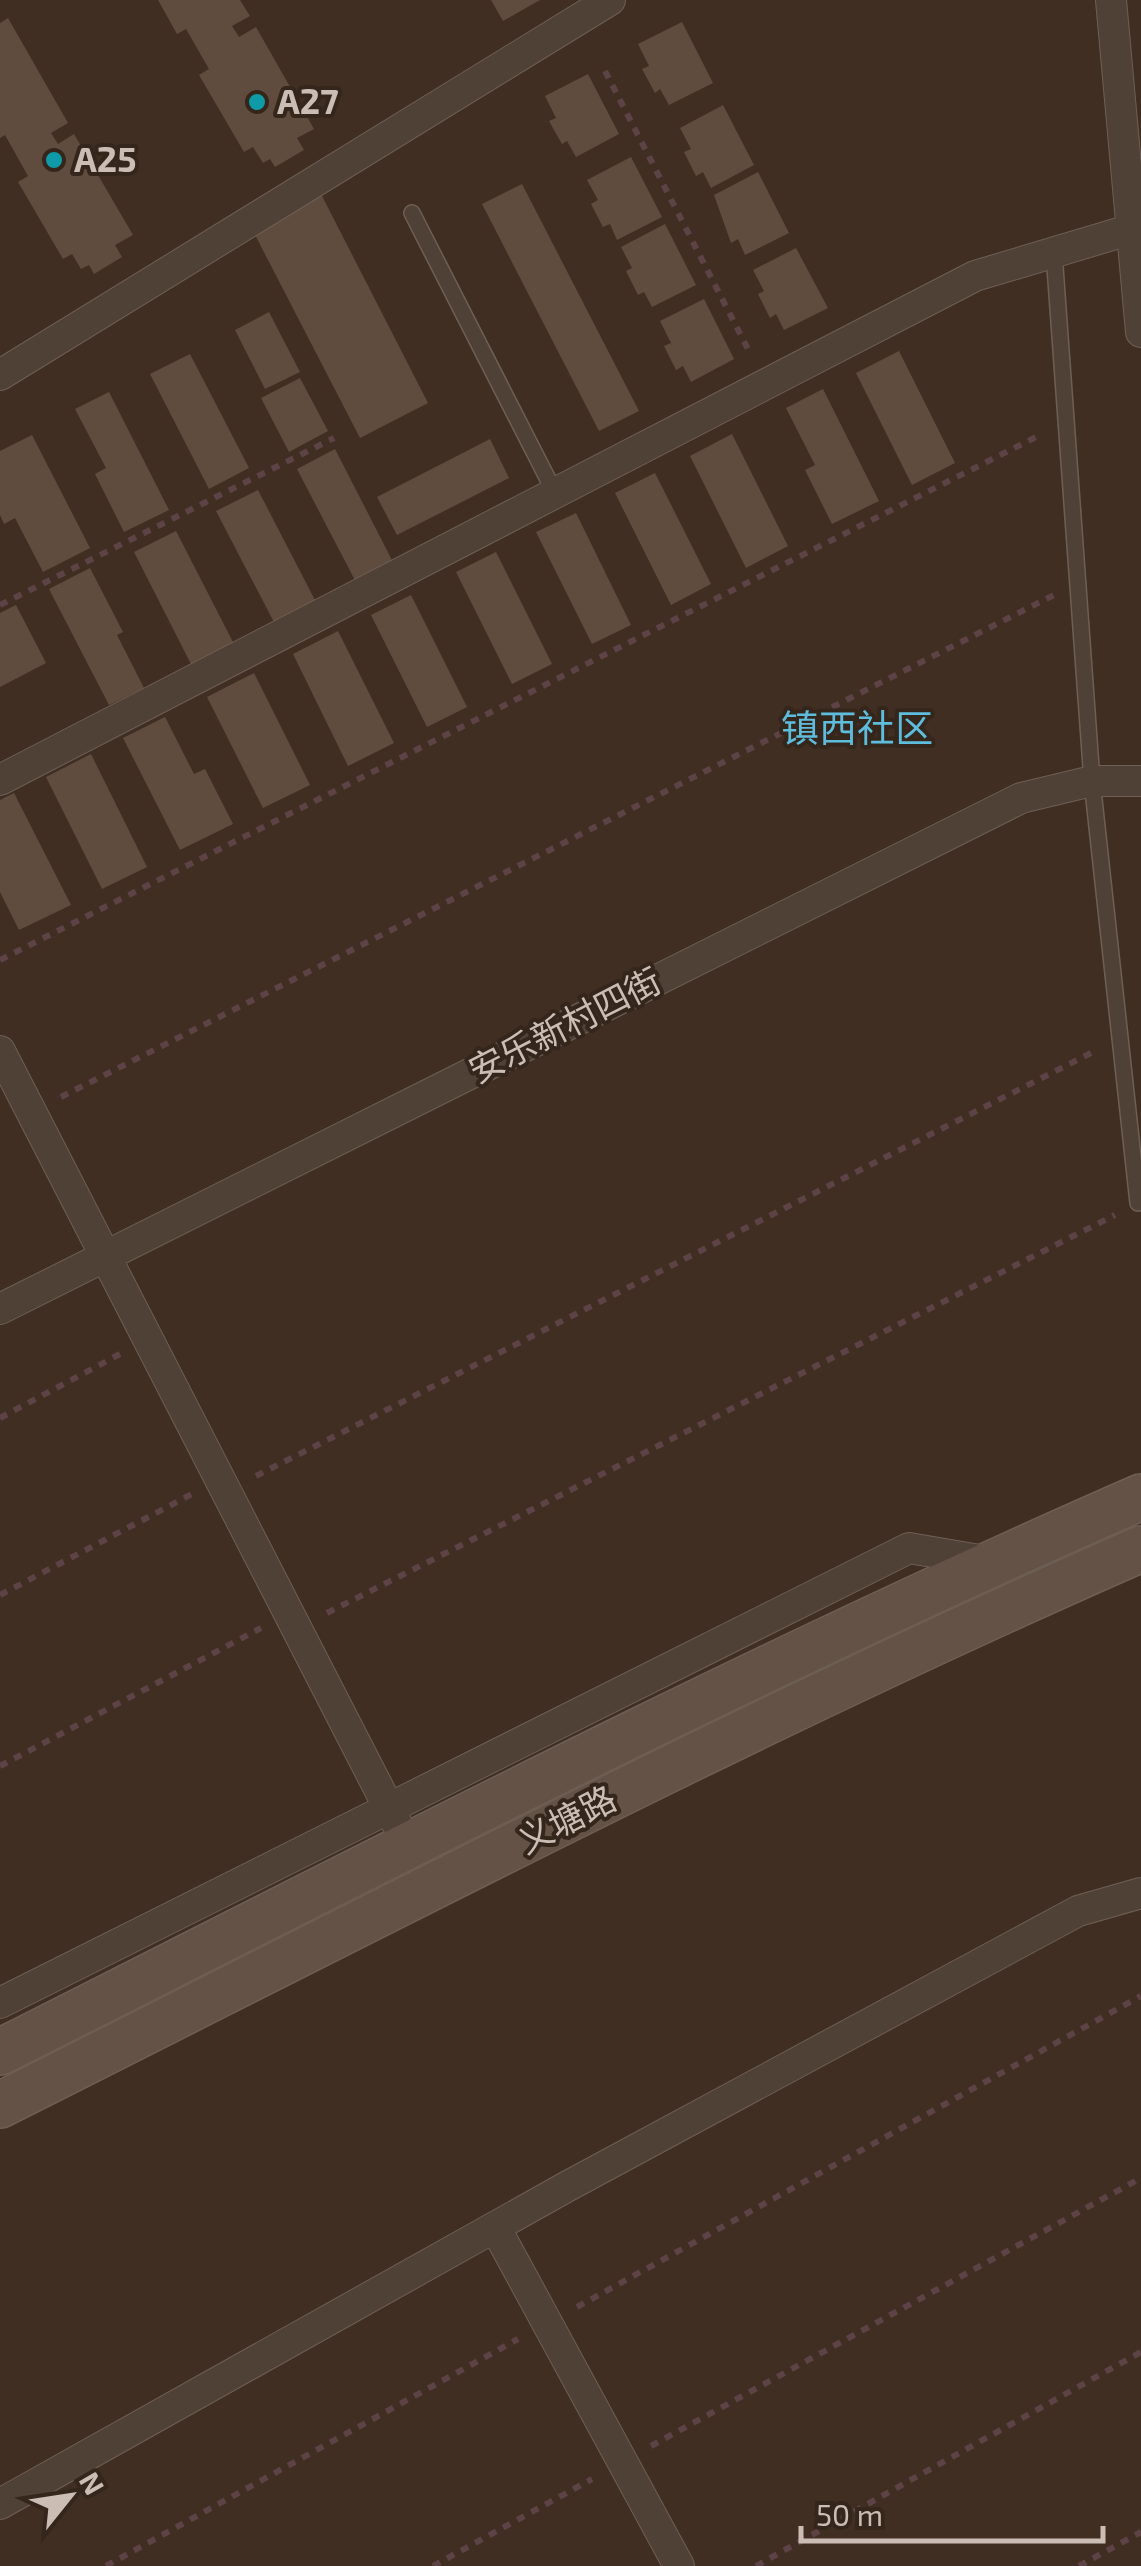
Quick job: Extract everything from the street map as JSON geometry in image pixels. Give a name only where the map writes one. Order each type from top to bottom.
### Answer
[{"type":"main road","name":"义塘路","points":[[0,2052],[398,1827],[1141,1497]]},
{"type":"main road","name":"义塘路","points":[[0,2106],[648,1780],[985,1618],[1141,1549]]},
{"type":"street","points":[[0,375],[610,0]]},
{"type":"street","points":[[1111,0],[1141,332]]},
{"type":"street","points":[[0,780],[975,276],[1132,228]]},
{"type":"street","name":"安乐新村四街","points":[[0,1309],[1022,798],[1092,781],[1141,781]]},
{"type":"street","points":[[0,1051],[398,1827],[0,2003]]},
{"type":"street","points":[[0,2504],[495,2226],[1078,1910],[1141,1893]]},
{"type":"street","points":[[495,2226],[680,2566]]},
{"type":"lane","points":[[412,213],[555,493]]},
{"type":"lane","points":[[1054,252],[1092,781],[1138,1203]]},
{"type":"path","points":[[605,72],[766,384]]},
{"type":"path","points":[[0,960],[1066,422]]},
{"type":"path","points":[[0,605],[334,438]]},
{"type":"path","points":[[31,1112],[1077,583]]},
{"type":"path","points":[[0,1595],[1120,1038]]},
{"type":"path","points":[[0,1766],[1138,1203]]},
{"type":"path","points":[[0,1418],[148,1340]]},
{"type":"path","points":[[106,2566],[1141,1996]]},
{"type":"path","points":[[434,2566],[1141,2178]]},
{"type":"path","points":[[756,2566],[1141,2352]]},
{"type":"path","points":[[1079,2566],[1141,2532]]},
{"type":"building","name":"A27","points":[[158,0],[240,0],[250,16],[232,26],[239,37],[256,27],[314,129],[297,138],[304,150],[275,167],[270,159],[263,163],[253,147],[244,152],[199,75],[209,69],[186,29],[177,34]]},
{"type":"building","points":[[491,0],[540,0],[503,21]]},
{"type":"building","name":"A25","points":[[8,18],[68,123],[51,133],[58,144],[74,134],[133,235],[115,245],[122,257],[94,274],[89,265],[81,269],[72,254],[63,259],[18,182],[28,176],[5,135],[0,138],[0,23]]},
{"type":"building","points":[[682,22],[713,83],[669,105],[660,89],[655,93],[642,69],[649,66],[638,44]]},
{"type":"building","points":[[588,74],[619,134],[576,157],[567,141],[562,144],[549,121],[556,118],[545,96]]},
{"type":"building","points":[[723,105],[754,165],[711,188],[703,172],[696,176],[684,152],[691,149],[680,128]]},
{"type":"building","points":[[631,157],[662,217],[617,240],[610,224],[603,227],[591,204],[598,200],[587,180]]},
{"type":"building","points":[[758,172],[789,233],[745,255],[738,239],[731,243],[714,195]]},
{"type":"building","points":[[522,184],[639,411],[599,431],[482,204]]},
{"type":"building","points":[[321,194],[428,403],[360,438],[252,229]]},
{"type":"building","points":[[665,224],[696,285],[652,307],[644,292],[638,295],[626,271],[632,268],[621,247]]},
{"type":"building","points":[[796,248],[828,308],[784,330],[776,314],[770,318],[758,294],[764,291],[753,270]]},
{"type":"building","points":[[704,299],[734,359],[691,382],[683,366],[676,370],[664,346],[671,343],[660,321]]},
{"type":"building","points":[[269,312],[300,372],[265,389],[235,330]]},
{"type":"building","points":[[899,351],[955,463],[912,485],[856,373]]},
{"type":"building","points":[[190,354],[249,468],[209,489],[150,374]]},
{"type":"building","points":[[300,378],[328,431],[289,452],[261,398]]},
{"type":"building","points":[[823,389],[879,501],[832,524],[805,470],[815,465],[786,408]]},
{"type":"building","points":[[109,392],[169,510],[124,532],[95,474],[106,468],[75,409]]},
{"type":"building","points":[[732,434],[788,546],[746,568],[690,456]]},
{"type":"building","points":[[32,435],[90,548],[43,572],[15,518],[4,524],[0,515],[0,451]]},
{"type":"building","points":[[490,439],[509,478],[397,535],[377,497]]},
{"type":"building","points":[[335,449],[395,566],[358,586],[297,469]]},
{"type":"building","points":[[655,473],[711,584],[671,605],[615,493]]},
{"type":"building","points":[[258,490],[317,604],[276,626],[216,511]]},
{"type":"building","points":[[576,513],[631,625],[592,644],[536,532]]},
{"type":"building","points":[[176,531],[235,646],[193,668],[134,552]]},
{"type":"building","points":[[496,552],[552,664],[512,684],[456,572]]},
{"type":"building","points":[[90,568],[123,632],[117,635],[144,688],[109,705],[49,589]]},
{"type":"building","points":[[411,595],[467,707],[427,727],[371,615]]},
{"type":"building","points":[[16,605],[46,663],[0,687],[0,613]]},
{"type":"building","points":[[338,631],[394,743],[348,766],[293,654]]},
{"type":"building","points":[[254,673],[310,785],[263,808],[207,697]]},
{"type":"building","points":[[165,717],[194,774],[205,769],[233,824],[180,850],[123,738]]},
{"type":"building","points":[[91,754],[147,867],[102,889],[46,777]]},
{"type":"building","points":[[14,793],[71,905],[19,930],[0,892],[0,800]]},
{"type":"place","name":"A27","points":[[257,102]]},
{"type":"place","name":"A25","points":[[54,160]]},
{"type":"district","name":"镇西社区","points":[[857,729]]}]
